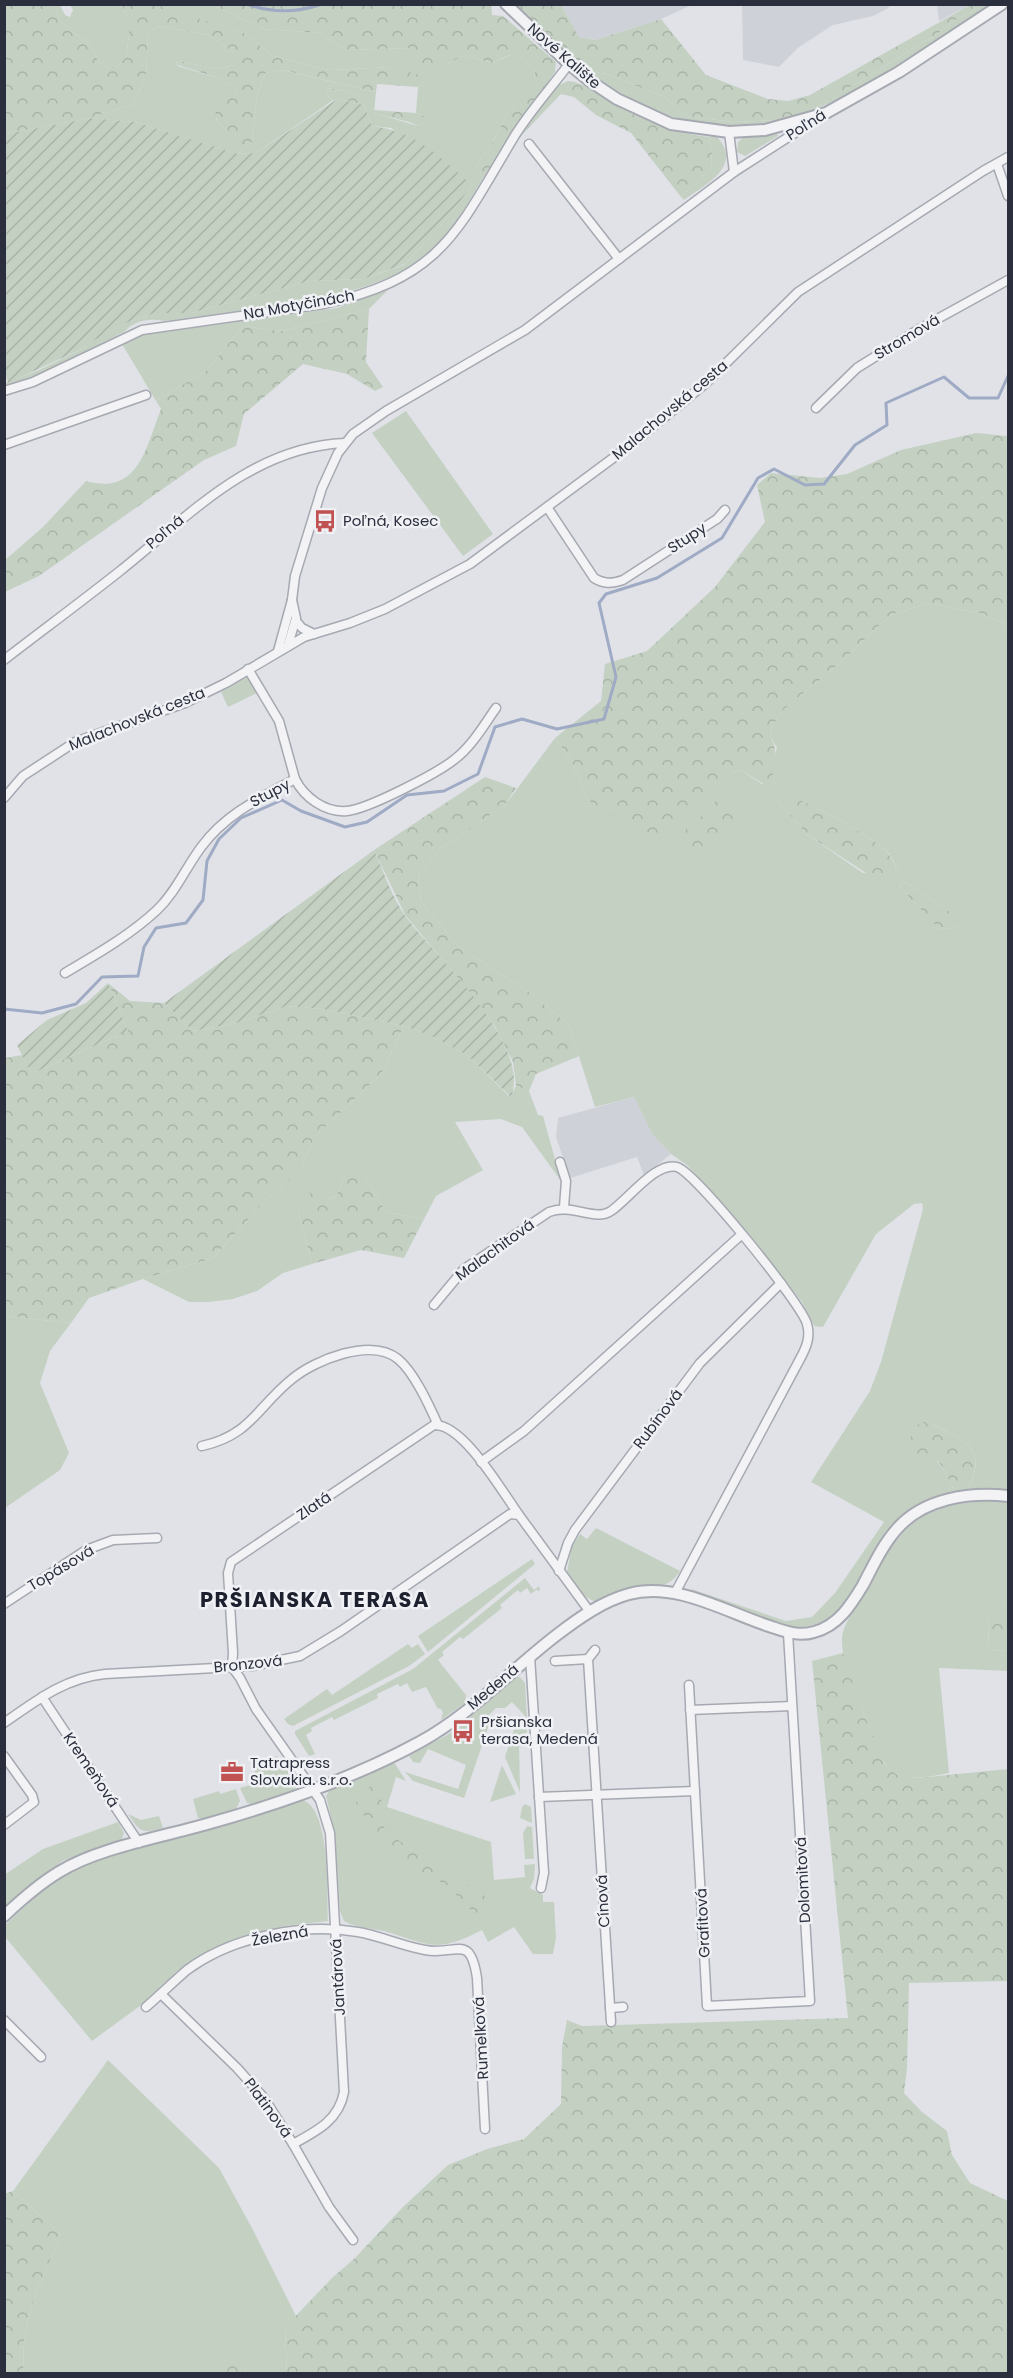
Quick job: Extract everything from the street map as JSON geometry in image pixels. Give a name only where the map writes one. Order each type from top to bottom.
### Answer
[{"type":"street","name":"Nové Kalište","points":[[506,4],[590,81],[641,112],[671,124],[729,132],[765,130],[799,122],[826,112]]},
{"type":"street","name":"Poľná","points":[[292,600],[295,576],[331,465],[345,443],[363,426],[525,330],[734,172],[826,112],[899,72],[1002,4]]},
{"type":"street","name":"Na Motyčinách","points":[[4,392],[33,382],[142,330],[324,304],[376,289],[419,267],[434,256],[464,221],[516,134],[569,64]]},
{"type":"street","points":[[729,132],[734,172]]},
{"type":"street","points":[[529,144],[619,259]]},
{"type":"street","name":"Malachovská cesta","points":[[4,798],[23,776],[75,742],[185,703],[304,637],[350,623],[438,582],[470,564],[632,444],[706,383],[814,279],[1008,157]]},
{"type":"street","points":[[997,164],[1008,196]]},
{"type":"street","name":"Stromová","points":[[816,408],[857,368],[921,328],[1008,280]]},
{"type":"street","points":[[4,445],[146,395]]},
{"type":"street","name":"Poľná","points":[[4,660],[122,569],[187,513],[229,483],[294,450],[345,443]]},
{"type":"street","name":"Stupy","points":[[547,507],[594,578],[612,583],[623,580],[717,519],[725,510]]},
{"type":"street","points":[[288,645],[296,621],[292,600]]},
{"type":"street","points":[[278,651],[292,600]]},
{"type":"street","points":[[296,621],[302,628],[314,634]]},
{"type":"street","points":[[285,626],[293,633],[304,637]]},
{"type":"street","points":[[248,669],[279,721],[295,779]]},
{"type":"street","name":"Stupy","points":[[65,973],[109,948],[157,910],[174,891],[206,841],[229,817],[295,779],[303,793],[324,807],[348,811],[360,808],[417,782],[455,760],[496,708]]},
{"type":"street","points":[[560,1162],[566,1181],[564,1208],[595,1214],[608,1213],[664,1167],[677,1167],[689,1175],[741,1234],[781,1283],[804,1315],[808,1325],[806,1348],[675,1593]]},
{"type":"street","name":"Malachitová","points":[[434,1305],[464,1269],[549,1212],[564,1208]]},
{"type":"street","points":[[481,1462],[524,1431],[741,1234]]},
{"type":"street","name":"Rubínová","points":[[559,1571],[575,1530],[700,1363],[781,1283]]},
{"type":"street","points":[[202,1446],[227,1438],[245,1427],[281,1389],[302,1371],[334,1357],[360,1351],[383,1352],[399,1359],[412,1376],[438,1425],[462,1439],[481,1462],[590,1612]]},
{"type":"street","name":"Zlatá","points":[[232,1667],[229,1567],[237,1557],[429,1428],[438,1425]]},
{"type":"street","points":[[530,1656],[608,1601],[631,1593],[653,1591],[675,1593],[788,1632],[801,1634],[819,1631],[843,1614],[897,1528],[918,1511],[940,1501],[968,1496],[1008,1496]]},
{"type":"street","name":"Bronzová","points":[[6,1718],[66,1683],[94,1675],[232,1667],[293,1659],[308,1652],[506,1515],[519,1515]]},
{"type":"street","name":"Topásová","points":[[4,1604],[86,1550],[113,1540],[157,1538]]},
{"type":"street","name":"Dolomitová","points":[[757,2003],[810,2001],[788,1632]]},
{"type":"street","points":[[555,1661],[588,1659],[595,1650]]},
{"type":"street","name":"Medená","points":[[4,1916],[60,1870],[97,1854],[214,1822],[313,1790],[386,1760],[434,1734],[478,1701],[530,1656]]},
{"type":"street","name":"Medená","points":[[530,1656],[544,1873],[541,1888]]},
{"type":"street","name":"Cínová","points":[[588,1659],[611,2022]]},
{"type":"street","points":[[232,1667],[256,1709],[313,1790]]},
{"type":"street","name":"Grafitová","points":[[689,1685],[707,2006],[757,2003]]},
{"type":"street","name":"Kremeňová","points":[[42,1697],[139,1843]]},
{"type":"street","points":[[690,1710],[792,1706]]},
{"type":"street","points":[[4,1756],[32,1795],[34,1802],[4,1825]]},
{"type":"street","name":"Jantárová","points":[[293,2144],[331,2120],[342,2101],[344,2081],[330,1833],[320,1800],[313,1790]]},
{"type":"street","points":[[539,1797],[695,1791]]},
{"type":"street","name":"Železná","points":[[146,2007],[189,1969],[207,1959],[242,1943],[279,1934],[335,1929],[374,1935],[427,1950],[462,1948],[466,1950]]},
{"type":"street","name":"Rumelková","points":[[466,1950],[473,1958],[477,1978],[485,2129]]},
{"type":"street","name":"Platinová","points":[[161,1994],[251,2083],[276,2115],[329,2207],[354,2240]]},
{"type":"street","points":[[610,2008],[623,2007]]},
{"type":"street","points":[[6,2024],[41,2057]]},
{"type":"shaded area","points":[[937,4],[970,5],[939,21]]},
{"type":"shaded area","points":[[561,5],[692,5],[661,19],[595,40],[579,37]]},
{"type":"shaded area","points":[[742,5],[891,5],[873,16],[833,25],[799,47],[779,67],[743,60]]},
{"type":"shaded area","points":[[634,1097],[652,1134],[671,1154],[644,1175],[637,1157],[570,1178],[556,1137],[558,1118]]},
{"type":"green space","points":[[154,4],[244,33],[273,56],[329,70],[393,67],[425,77],[427,83],[418,87],[377,84],[376,92],[283,70],[265,73],[257,96],[252,142],[238,154],[218,148],[227,140],[227,132],[216,116],[216,109],[222,98],[235,96],[237,89],[221,79],[176,63],[178,61],[218,69],[234,65],[234,53],[209,35],[157,26],[148,35],[146,77],[133,104],[90,118],[5,134],[5,5],[54,5],[65,26],[85,40],[101,64],[116,68],[126,57],[129,36],[129,19],[121,5]]},
{"type":"green space","points":[[54,5],[60,5],[65,15],[70,17],[73,10],[70,5],[121,5],[129,19],[126,57],[116,68],[101,64],[85,40],[65,26]]},
{"type":"green space","points":[[154,5],[213,5],[264,29],[319,33],[346,50],[409,48],[443,66],[464,55],[491,63],[517,55],[535,69],[534,83],[508,113],[490,147],[476,165],[478,174],[483,178],[458,219],[436,247],[402,271],[372,284],[302,302],[164,321],[143,321],[49,370],[5,387],[5,383],[39,370],[88,346],[88,343],[126,323],[155,313],[191,313],[309,281],[363,279],[404,265],[450,215],[472,185],[391,128],[372,126],[364,99],[350,92],[329,88],[327,94],[332,101],[256,153],[238,154],[252,142],[257,96],[265,73],[282,70],[376,92],[374,113],[418,126],[424,123],[424,116],[416,113],[418,87],[427,83],[393,67],[329,70],[273,56],[244,33]]},
{"type":"green space","points":[[213,5],[491,5],[492,15],[503,16],[556,62],[555,72],[483,178],[478,175],[476,165],[490,147],[508,113],[534,82],[535,69],[517,55],[510,55],[491,63],[464,55],[443,66],[423,68],[413,60],[416,53],[409,48],[346,50],[319,33],[264,29]]},
{"type":"green space","points":[[516,5],[561,5],[579,37],[595,40],[661,19],[706,75],[768,99],[788,101],[810,95],[970,5],[986,5],[957,19],[937,34],[821,105],[781,120],[733,122],[686,116],[666,98],[607,74],[587,71]]},
{"type":"green space","points":[[986,5],[991,5],[874,80],[850,94],[799,115],[821,105],[937,34],[957,19]]},
{"type":"green space","points":[[157,26],[209,35],[234,53],[234,65],[218,69],[178,61],[176,63],[178,66],[221,79],[237,89],[235,96],[216,119],[227,132],[227,140],[218,148],[135,122],[90,118],[133,104],[146,77],[148,35]]},
{"type":"green space","points":[[587,71],[607,74],[666,98],[686,116],[733,122],[781,120],[726,125],[678,118],[656,111],[634,100]]},
{"type":"green space","points":[[568,81],[576,82],[653,123],[709,137],[712,150],[711,168],[681,197],[631,133],[596,115],[574,97],[561,94],[517,140],[557,86]]},
{"type":"green space","points":[[329,88],[350,92],[364,99],[364,105],[337,99],[332,101],[327,94]]},
{"type":"green space","points":[[337,99],[364,105],[372,126],[402,133],[415,139],[438,155],[472,185],[450,215],[405,264],[363,279],[309,281],[191,313],[155,313],[126,323],[89,343],[88,346],[8,383],[4,369],[5,134],[90,118],[135,122],[238,154],[256,153]]},
{"type":"green space","points":[[374,110],[416,113],[424,116],[424,123],[418,126],[373,113]]},
{"type":"green space","points":[[777,134],[778,136],[745,156],[737,152],[738,142],[743,138]]},
{"type":"green space","points":[[709,137],[717,137],[724,147],[726,157],[724,166],[711,181],[684,200],[681,197],[711,168],[712,150]]},
{"type":"green space","points":[[388,290],[369,309],[281,331],[243,326],[207,370],[156,401],[122,344],[143,335],[337,308]]},
{"type":"green space","points":[[369,309],[366,362],[383,387],[375,391],[347,374],[303,364],[244,414],[236,446],[204,460],[39,576],[5,592],[5,560],[43,527],[86,481],[104,484],[118,481],[129,475],[145,452],[161,409],[156,401],[207,370],[243,326],[281,331]]},
{"type":"green space","points":[[406,411],[493,534],[463,556],[372,433]]},
{"type":"green space","points":[[976,433],[1008,436],[1008,625],[983,614],[929,603],[890,615],[839,664],[783,710],[773,725],[770,736],[775,751],[772,769],[775,787],[770,788],[741,770],[733,772],[695,808],[656,836],[630,828],[588,800],[571,760],[555,738],[601,701],[605,664],[647,651],[715,587],[765,522],[757,485],[771,473],[820,478],[847,474],[901,450]]},
{"type":"green space","points":[[929,603],[983,614],[1008,625],[1008,1490],[968,1489],[976,1462],[973,1452],[960,1439],[927,1421],[923,1461],[937,1461],[955,1491],[917,1505],[898,1520],[885,1536],[855,1590],[829,1618],[811,1625],[789,1627],[695,1595],[691,1589],[786,1621],[812,1617],[835,1593],[884,1522],[811,1482],[870,1391],[881,1362],[923,1209],[922,1203],[914,1204],[876,1234],[823,1327],[814,1326],[802,1302],[760,1248],[687,1165],[671,1154],[652,1134],[634,1097],[595,1107],[569,1025],[533,995],[458,946],[421,902],[418,876],[440,849],[505,805],[555,738],[571,760],[588,800],[718,784],[733,772],[741,770],[762,784],[776,784],[770,771],[777,748],[770,736],[773,725],[783,710],[839,664],[890,615]],"holes":[[[784,793],[837,818],[882,846],[890,855],[896,874],[863,873],[808,835],[780,804],[778,799]],[[905,882],[958,917],[958,926],[949,929],[939,928],[900,887],[901,883]]]},
{"type":"green space","points":[[247,677],[257,693],[228,707],[221,692]]},
{"type":"green space","points":[[485,777],[516,788],[505,805],[440,849],[418,876],[421,902],[458,946],[533,995],[569,1025],[579,1056],[536,1074],[529,1091],[516,1086],[513,1062],[495,1026],[405,915],[374,850]]},
{"type":"green space","points":[[785,793],[837,818],[882,846],[894,862],[896,873],[894,877],[881,883],[808,835],[780,804],[778,799],[780,794]]},
{"type":"green space","points":[[724,798],[734,800],[737,805],[737,814],[714,847],[707,851],[694,849],[685,841],[684,832],[714,802]]},
{"type":"green space","points":[[374,850],[401,910],[478,1002],[495,1027],[508,1052],[514,1076],[511,1097],[467,1055],[429,1035],[404,1026],[323,1009],[287,1006],[233,1024],[193,1031],[164,1003]]},
{"type":"green space","points":[[905,882],[958,917],[960,921],[958,926],[949,929],[938,928],[900,887],[901,883]]},
{"type":"green space","points":[[108,983],[130,1001],[164,1003],[193,1031],[233,1024],[287,1006],[323,1009],[404,1026],[381,1074],[314,1138],[301,1170],[267,1199],[213,1258],[89,1298],[71,1323],[5,1316],[5,1058],[22,1055],[31,1074],[128,1031]]},
{"type":"green space","points":[[108,983],[128,1031],[31,1074],[17,1045],[47,1020],[86,1003]]},
{"type":"green space","points":[[404,1026],[429,1035],[467,1055],[510,1097],[516,1086],[529,1091],[538,1115],[543,1116],[561,1181],[522,1127],[501,1119],[455,1122],[483,1170],[436,1196],[424,1219],[386,1212],[365,1177],[345,1177],[336,1196],[298,1211],[312,1264],[283,1273],[257,1291],[233,1299],[208,1302],[189,1302],[143,1279],[213,1258],[267,1199],[301,1170],[314,1138],[381,1074]]},
{"type":"green space","points":[[356,1173],[365,1177],[386,1212],[424,1219],[404,1258],[361,1250],[312,1264],[298,1211],[305,1195],[318,1191],[329,1199],[336,1196],[345,1177]]},
{"type":"green space","points":[[5,1316],[71,1323],[50,1351],[40,1383],[69,1453],[60,1470],[5,1508]]},
{"type":"green space","points":[[927,1421],[960,1439],[973,1452],[976,1462],[968,1489],[955,1491],[938,1461],[923,1461],[915,1453],[910,1435],[919,1424]]},
{"type":"green space","points":[[1008,1502],[1008,1601],[989,1616],[988,1650],[1008,1651],[1008,1671],[939,1668],[949,1773],[922,1778],[901,1776],[889,1769],[878,1749],[847,1669],[842,1648],[843,1633],[888,1552],[912,1524],[943,1508],[965,1503]]},
{"type":"green space","points":[[596,1528],[680,1571],[669,1583],[628,1588],[597,1603],[584,1596],[567,1572],[572,1545],[580,1534],[587,1539]]},
{"type":"green space","points":[[532,1559],[535,1564],[428,1652],[418,1636]]},
{"type":"green space","points":[[525,1578],[534,1590],[539,1586],[540,1591],[536,1590],[531,1594],[527,1588],[520,1593],[518,1590],[500,1605],[502,1608],[463,1639],[460,1637],[442,1652],[444,1655],[438,1660],[466,1695],[465,1703],[441,1720],[443,1712],[440,1708],[438,1709],[426,1687],[412,1692],[407,1683],[400,1687],[398,1684],[377,1694],[378,1698],[334,1720],[332,1717],[311,1728],[312,1731],[306,1735],[315,1754],[309,1756],[295,1731],[413,1669]]},
{"type":"green space","points":[[1007,1601],[1008,1651],[988,1650],[989,1616]]},
{"type":"green space","points":[[408,1644],[412,1648],[418,1644],[425,1654],[409,1666],[293,1726],[284,1719],[327,1689],[332,1695]]},
{"type":"green space","points":[[843,1653],[860,1704],[884,1763],[896,1774],[917,1778],[1008,1769],[1008,1981],[909,1983],[907,2068],[904,2093],[922,2112],[947,2131],[952,2155],[970,2183],[1008,2201],[1008,2373],[287,2373],[285,2327],[403,2207],[448,2165],[487,2149],[524,2139],[561,2104],[562,2047],[567,2020],[582,2026],[848,2018],[812,1661]]},
{"type":"green space","points":[[514,1677],[520,1677],[525,1683],[527,1718],[512,1702],[505,1708],[496,1708],[486,1718],[490,1722],[464,1798],[413,1781],[405,1772],[458,1789],[466,1765],[428,1749],[420,1763],[413,1762],[409,1756],[456,1730]]},
{"type":"green space","points":[[519,1715],[526,1722],[527,1732],[519,1740],[520,1792],[505,1757]]},
{"type":"green space","points":[[277,1756],[298,1785],[294,1790],[251,1804],[247,1803],[240,1788],[257,1783],[253,1763]]},
{"type":"green space","points":[[394,1762],[406,1781],[396,1777],[387,1807],[491,1842],[494,1880],[525,1877],[524,1865],[535,1864],[534,1879],[530,1888],[543,1895],[543,1902],[554,1902],[556,1938],[553,1954],[533,1954],[514,1927],[488,1942],[482,1930],[453,1942],[433,1945],[344,1921],[340,1911],[335,1835],[326,1796],[331,1788]]},
{"type":"green space","points":[[502,1765],[516,1794],[490,1802]]},
{"type":"green space","points":[[376,1783],[382,1783],[383,1787],[379,1814],[387,1833],[488,1898],[495,1909],[491,1916],[483,1918],[474,1913],[446,1885],[408,1865],[392,1847],[380,1839],[356,1804],[358,1794]]},
{"type":"green space","points":[[236,1789],[240,1801],[236,1809],[198,1818],[193,1799],[219,1791],[220,1794]]},
{"type":"green space","points":[[302,1800],[311,1806],[318,1818],[323,1835],[326,1854],[328,1921],[285,1926],[247,1935],[209,1951],[177,1971],[144,2003],[92,2041],[5,1937],[5,1925],[44,1889],[81,1865]]},
{"type":"green space","points":[[525,1804],[531,1807],[532,1823],[520,1818],[522,1807]]},
{"type":"green space","points":[[128,1814],[141,1820],[159,1816],[163,1828],[142,1830],[135,1825]]},
{"type":"green space","points":[[118,1822],[124,1833],[121,1842],[64,1860],[4,1907],[4,1875],[43,1849]]},
{"type":"green space","points":[[527,1826],[532,1827],[534,1859],[525,1859],[523,1833]]},
{"type":"green space","points":[[108,2060],[219,2168],[296,2316],[285,2328],[287,2373],[246,2373],[245,2367],[206,2373],[24,2373],[23,2354],[28,2318],[61,2234],[13,2191]]},
{"type":"green space","points":[[13,2191],[61,2234],[28,2318],[23,2354],[24,2373],[5,2373],[4,2194]]},
{"type":"green space","points":[[228,2358],[245,2367],[246,2373],[206,2373]]},
{"type":"waterway","points":[[247,4],[284,11],[322,4]]},
{"type":"waterway","points":[[4,1009],[42,1013],[76,1004],[102,977],[138,976],[144,947],[156,928],[186,923],[203,900],[207,861],[219,839],[241,818],[282,800],[301,811],[345,827],[367,822],[407,795],[444,791],[478,774],[495,727],[522,719],[557,729],[604,719],[616,677],[599,603],[606,594],[657,578],[722,538],[758,478],[774,469],[805,485],[824,484],[855,445],[887,425],[886,403],[944,377],[969,398],[998,398],[1008,376]]},
{"type":"place","name":"Poľná, Kosec","points":[[325,521]]},
{"type":"place","name":"Pršianska terasa, Medená","points":[[463,1731]]},
{"type":"place","name":"Tatrapress Slovakia. s.r.o.","points":[[232,1772]]},
{"type":"district","name":"PRŠIANSKA TERASA","points":[[315,1600]]}]
